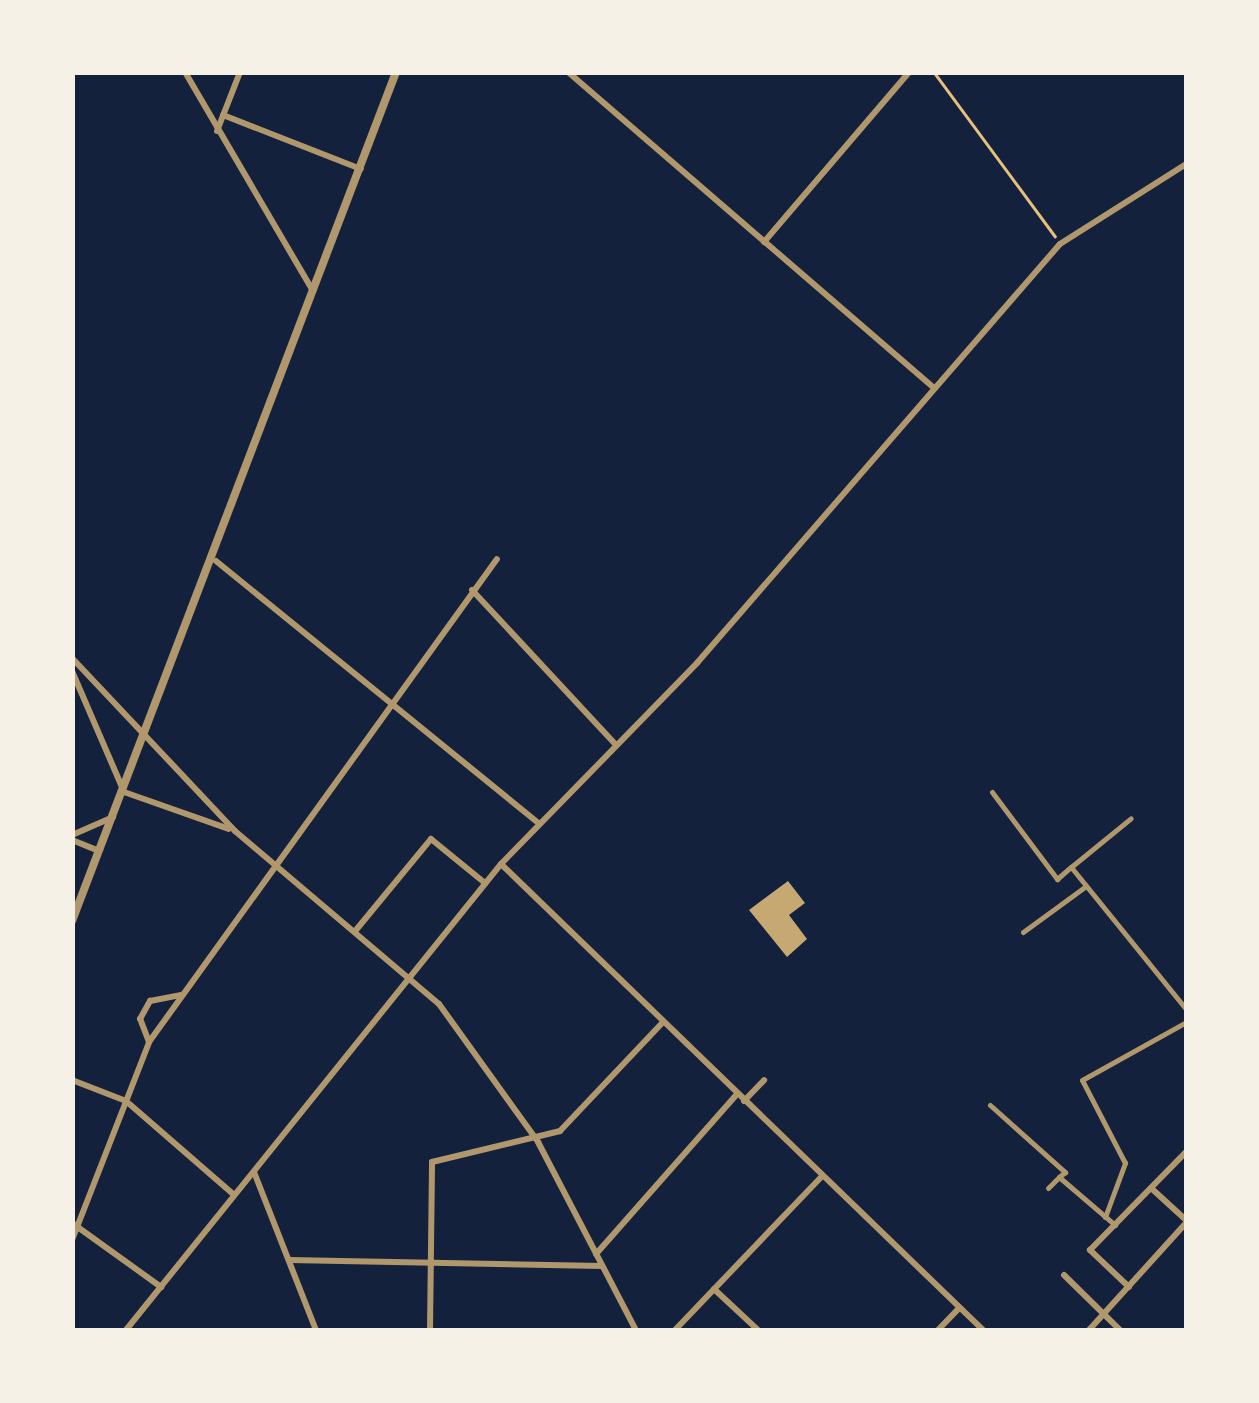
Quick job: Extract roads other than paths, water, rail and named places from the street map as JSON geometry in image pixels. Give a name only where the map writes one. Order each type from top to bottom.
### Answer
[{"type":"street","points":[[184,72],[314,293]]},
{"type":"street","points":[[216,132],[240,72]]},
{"type":"street","points":[[72,922],[216,561],[396,72]]},
{"type":"street","points":[[568,72],[935,389]]},
{"type":"street","points":[[764,242],[909,72]]},
{"type":"street","points":[[223,115],[361,169]]},
{"type":"street","points":[[126,1330],[501,864],[616,745],[1060,244],[1186,164]]},
{"type":"street","points":[[72,1240],[75,1224],[149,1042],[386,702],[497,559]]},
{"type":"street","points":[[216,561],[538,823]]},
{"type":"street","points":[[472,590],[616,745]]},
{"type":"street","points":[[72,658],[143,743],[235,831],[409,975],[538,1142],[636,1330]]},
{"type":"street","points":[[72,671],[124,792],[235,831]]},
{"type":"street","points":[[992,792],[1056,879],[1131,818]]},
{"type":"street","points":[[72,837],[114,816]]},
{"type":"street","points":[[72,837],[99,852]]},
{"type":"street","points":[[356,930],[430,839],[485,884]]},
{"type":"street","points":[[501,864],[983,1330]]},
{"type":"street","points":[[1071,867],[1186,1009]]},
{"type":"street","points":[[1023,932],[1086,886]]},
{"type":"street","points":[[149,1042],[140,1019],[150,1001],[181,996]]},
{"type":"street","points":[[430,1330],[432,1162],[538,1142],[663,1022]]},
{"type":"street","points":[[1105,1216],[1125,1163],[1082,1080],[1186,1022]]},
{"type":"street","points":[[72,1080],[126,1100],[234,1195]]},
{"type":"street","points":[[596,1254],[741,1097],[764,1080]]},
{"type":"street","points":[[990,1105],[1065,1172],[1048,1188]]},
{"type":"street","points":[[1129,1287],[1090,1250],[1186,1152]]},
{"type":"street","points":[[254,1170],[316,1330]]},
{"type":"street","points":[[675,1330],[822,1176]]},
{"type":"street","points":[[1059,1177],[1115,1225]]},
{"type":"street","points":[[1089,1330],[1186,1222],[1151,1188]]},
{"type":"street","points":[[75,1224],[161,1287]]},
{"type":"street","points":[[288,1260],[431,1266],[602,1266]]},
{"type":"street","points":[[1064,1275],[1120,1330]]},
{"type":"street","points":[[714,1289],[758,1330]]},
{"type":"street","points":[[938,1330],[959,1308]]}]
